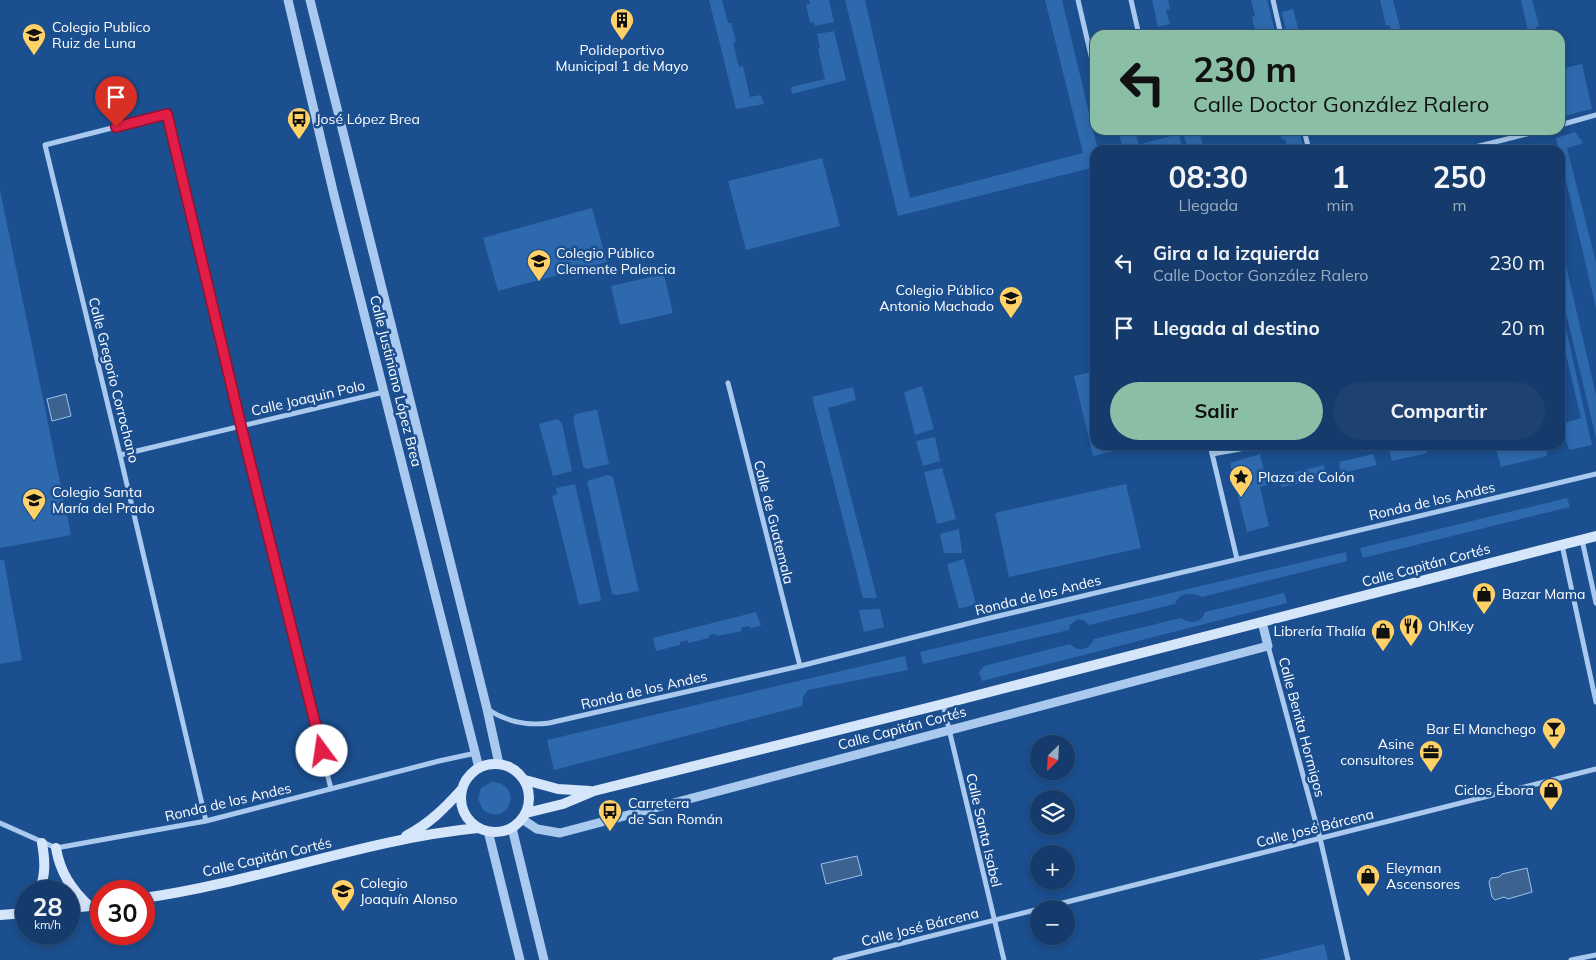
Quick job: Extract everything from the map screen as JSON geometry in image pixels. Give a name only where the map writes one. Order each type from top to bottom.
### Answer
[{"type":"main road","name":"Calle Capitán Cortés","points":[[155,896],[245,878],[396,841],[483,830],[498,832],[512,828],[524,816],[564,804],[594,791],[943,704],[1596,536]]},
{"type":"main road","points":[[479,768],[488,764],[499,764]]},
{"type":"main road","name":"Calle Capitán Cortés","points":[[499,764],[512,768],[524,780],[558,789],[594,791]]},
{"type":"main road","name":"Calle Capitán Cortés","points":[[396,841],[422,828],[442,811],[462,789],[468,776],[479,768]]},
{"type":"main road","points":[[524,780],[530,796],[529,807],[524,816]]},
{"type":"main road","points":[[462,789],[463,810],[468,819],[483,830]]},
{"type":"main road","points":[[42,843],[45,856],[45,870],[42,880]]},
{"type":"main road","points":[[56,848],[58,861],[71,887],[89,906]]},
{"type":"main road","points":[[80,907],[89,906]]},
{"type":"main road","points":[[0,916],[15,914]]},
{"type":"street","name":"Calle Justiniano López Brea","points":[[288,0],[334,196],[479,768]]},
{"type":"street","name":"Calle Justiniano López Brea","points":[[310,0],[487,709],[499,764]]},
{"type":"street","points":[[1078,0],[1090,52]]},
{"type":"street","points":[[1131,0],[1138,30]]},
{"type":"street","points":[[1273,0],[1280,30]]},
{"type":"street","name":"Calle Gregorio Corrochano","points":[[206,820],[45,145],[167,114],[241,426]]},
{"type":"street","points":[[1565,124],[1596,115]]},
{"type":"street","points":[[1483,145],[1523,135]]},
{"type":"street","name":"Calle de Guatemala","points":[[728,382],[800,666]]},
{"type":"street","name":"Calle Joaquin Polo","points":[[120,455],[385,392]]},
{"type":"street","points":[[241,426],[331,789]]},
{"type":"street","points":[[1211,450],[1237,559]]},
{"type":"street","points":[[1212,454],[1231,450]]},
{"type":"street","name":"Ronda de los Andes","points":[[487,709],[499,717],[514,722],[549,723],[800,666],[990,618],[1596,474]]},
{"type":"street","points":[[1582,540],[1596,603]]},
{"type":"street","points":[[1562,544],[1596,702]]},
{"type":"street","points":[[1262,622],[1268,646]]},
{"type":"street","name":"Calle Capitán Cortés","points":[[524,816],[537,829],[560,833],[1268,646]]},
{"type":"street","name":"Calle Benita Hormigos","points":[[1268,646],[1320,838],[1348,960]]},
{"type":"street","name":"Calle Santa Isabel","points":[[943,704],[1004,960]]},
{"type":"street","name":"Ronda de los Andes","points":[[56,848],[206,820],[476,753]]},
{"type":"street","name":"Calle José Bárcena","points":[[1075,900],[1596,769]]},
{"type":"street","points":[[0,823],[56,848]]},
{"type":"street","points":[[512,828],[544,960]]},
{"type":"street","points":[[483,830],[520,960]]},
{"type":"street","name":"Calle José Bárcena","points":[[835,960],[1030,911]]},
{"type":"street","points":[[1571,960],[1596,954]]},
{"type":"shaded area","points":[[709,0],[722,0],[728,23],[731,23],[736,41],[733,43],[739,67],[743,66],[750,97],[761,95],[764,104],[736,109]]},
{"type":"shaded area","points":[[809,0],[829,0],[834,22],[815,26],[814,22],[810,23],[806,5],[810,4]]},
{"type":"shaded area","points":[[845,0],[865,0],[910,198],[1083,153],[1045,0],[1062,0],[1090,117],[1090,135],[1094,135],[1097,145],[1090,145],[1090,168],[898,216]]},
{"type":"shaded area","points":[[1152,0],[1168,0],[1170,9],[1166,10],[1170,24],[1158,27]]},
{"type":"shaded area","points":[[1251,0],[1267,0],[1275,30],[1255,30],[1252,17],[1255,16]]},
{"type":"shaded area","points":[[1380,0],[1393,0],[1401,30],[1390,30],[1389,25],[1386,26]]},
{"type":"shaded area","points":[[1521,0],[1532,0],[1539,26],[1535,28],[1536,30],[1528,30]]},
{"type":"shaded area","points":[[1293,9],[1299,30],[1286,30],[1282,12]]},
{"type":"shaded area","points":[[834,31],[846,80],[792,94],[791,87],[825,79],[818,49],[820,48],[817,34]]},
{"type":"shaded area","points":[[1582,64],[1592,109],[1565,116],[1565,68]]},
{"type":"shaded area","points":[[1575,132],[1583,143],[1567,148],[1596,262],[1596,308],[1565,176],[1565,145],[1558,145],[1556,138]]},
{"type":"shaded area","points":[[1119,135],[1136,135],[1139,145],[1122,145]]},
{"type":"shaded area","points":[[1179,135],[1182,145],[1144,145],[1144,143]]},
{"type":"shaded area","points":[[1184,135],[1200,135],[1203,145],[1187,145]]},
{"type":"shaded area","points":[[1280,135],[1300,135],[1303,145],[1287,145],[1285,139],[1282,140]]},
{"type":"shaded area","points":[[822,158],[840,226],[746,250],[728,181]]},
{"type":"shaded area","points":[[0,190],[71,535],[0,548]]},
{"type":"shaded area","points":[[592,208],[607,262],[498,291],[483,238]]},
{"type":"shaded area","points":[[1565,262],[1596,395],[1596,438],[1565,309]]},
{"type":"shaded area","points":[[664,274],[673,313],[620,325],[611,286]]},
{"type":"shaded area","points":[[1565,324],[1592,445],[1569,450],[1565,437],[1565,423],[1581,418],[1565,350]]},
{"type":"shaded area","points":[[1090,372],[1090,443],[1074,376]]},
{"type":"shaded area","points":[[922,386],[934,429],[915,435],[904,392]]},
{"type":"shaded area","points":[[853,387],[856,400],[828,408],[877,598],[863,598],[812,397]]},
{"type":"shaded area","points":[[66,394],[71,416],[52,421],[47,399]]},
{"type":"shaded area","points":[[597,410],[609,464],[586,469],[583,466],[573,418],[576,414]]},
{"type":"shaded area","points":[[557,419],[562,423],[572,471],[553,476],[539,424]]},
{"type":"shaded area","points":[[935,437],[940,461],[923,466],[916,441]]},
{"type":"shaded area","points":[[1092,450],[1118,450],[1093,456]]},
{"type":"shaded area","points":[[1389,450],[1426,450],[1427,453],[1392,461]]},
{"type":"shaded area","points":[[1496,450],[1546,450],[1547,456],[1501,467]]},
{"type":"shaded area","points":[[1260,454],[1267,485],[1260,487],[1269,526],[1247,532],[1230,463]]},
{"type":"shaded area","points":[[1373,454],[1377,465],[1341,473],[1339,462]]},
{"type":"shaded area","points":[[1324,465],[1327,477],[1282,487],[1279,476]]},
{"type":"shaded area","points":[[942,468],[956,519],[937,524],[924,472]]},
{"type":"shaded area","points":[[608,475],[613,477],[639,591],[617,595],[612,594],[587,481]]},
{"type":"shaded area","points":[[575,484],[601,598],[600,601],[579,605],[552,496],[557,494],[556,488]]},
{"type":"shaded area","points":[[1126,484],[1141,548],[1009,577],[995,513]]},
{"type":"shaded area","points":[[1567,498],[1570,507],[1363,558],[1360,548]]},
{"type":"shaded area","points":[[959,529],[962,553],[944,553],[940,534]]},
{"type":"shaded area","points":[[1346,552],[1347,561],[1202,597],[1187,594],[1180,597],[1175,604],[1089,625],[1084,620],[1078,619],[1070,625],[1069,630],[923,664],[920,652]]},
{"type":"shaded area","points":[[964,559],[976,604],[959,609],[947,564]]},
{"type":"shaded area","points":[[0,560],[4,560],[22,660],[0,664]]},
{"type":"shaded area","points":[[1284,593],[1287,603],[982,681],[979,672],[984,666],[1070,644],[1077,649],[1083,649],[1089,646],[1094,639],[1181,618],[1195,622],[1201,619],[1205,612]]},
{"type":"shaded area","points":[[880,609],[884,627],[864,632],[859,610]]},
{"type":"shaded area","points":[[756,612],[761,626],[750,628],[749,626],[741,628],[742,631],[717,636],[716,634],[709,635],[709,638],[688,643],[688,640],[680,642],[680,645],[656,651],[653,638]]},
{"type":"shaded area","points":[[905,656],[908,670],[808,690],[803,697],[802,706],[554,770],[547,740]]},
{"type":"shaded area","points":[[492,782],[502,784],[508,789],[510,796],[510,804],[500,814],[492,814],[483,810],[478,799],[481,788]]},
{"type":"shaded area","points":[[857,856],[862,875],[826,884],[821,864]]},
{"type":"shaded area","points":[[1527,868],[1532,892],[1508,899],[1504,897],[1495,900],[1492,897],[1489,882],[1491,878]]},
{"type":"shaded area","points":[[1324,944],[1328,960],[1259,960]]},
{"type":"place","name":"Polideportivo Municipal 1 de Mayo","points":[[622,41]]},
{"type":"place","name":"Colegio Publico Ruiz de Luna","points":[[34,56]]},
{"type":"place","name":"José López Brea","points":[[299,140]]},
{"type":"place","name":"Colegio Público Clemente Palencia","points":[[539,282]]},
{"type":"place","name":"Colegio Público Antonio Machado","points":[[1011,319]]},
{"type":"place","name":"Plaza de Colón","points":[[1241,498]]},
{"type":"place","name":"Colegio Santa María del Prado","points":[[34,521]]},
{"type":"place","name":"Bazar Mama","points":[[1484,615]]},
{"type":"place","name":"Oh!Key","points":[[1411,647]]},
{"type":"place","name":"Librería Thalía","points":[[1383,652]]},
{"type":"place","name":"Bar El Manchego","points":[[1554,750]]},
{"type":"place","name":"Asine consultores","points":[[1431,773]]},
{"type":"place","name":"Ciclos Ébora","points":[[1551,811]]},
{"type":"place","name":"Carretera de San Román","points":[[610,832]]},
{"type":"place","name":"Eleyman Ascensores","points":[[1368,897]]},
{"type":"place","name":"Colegio Joaquín Alonso","points":[[343,912]]},
{"type":"route","points":[[116,127],[167,114],[241,426],[322,751]]}]
